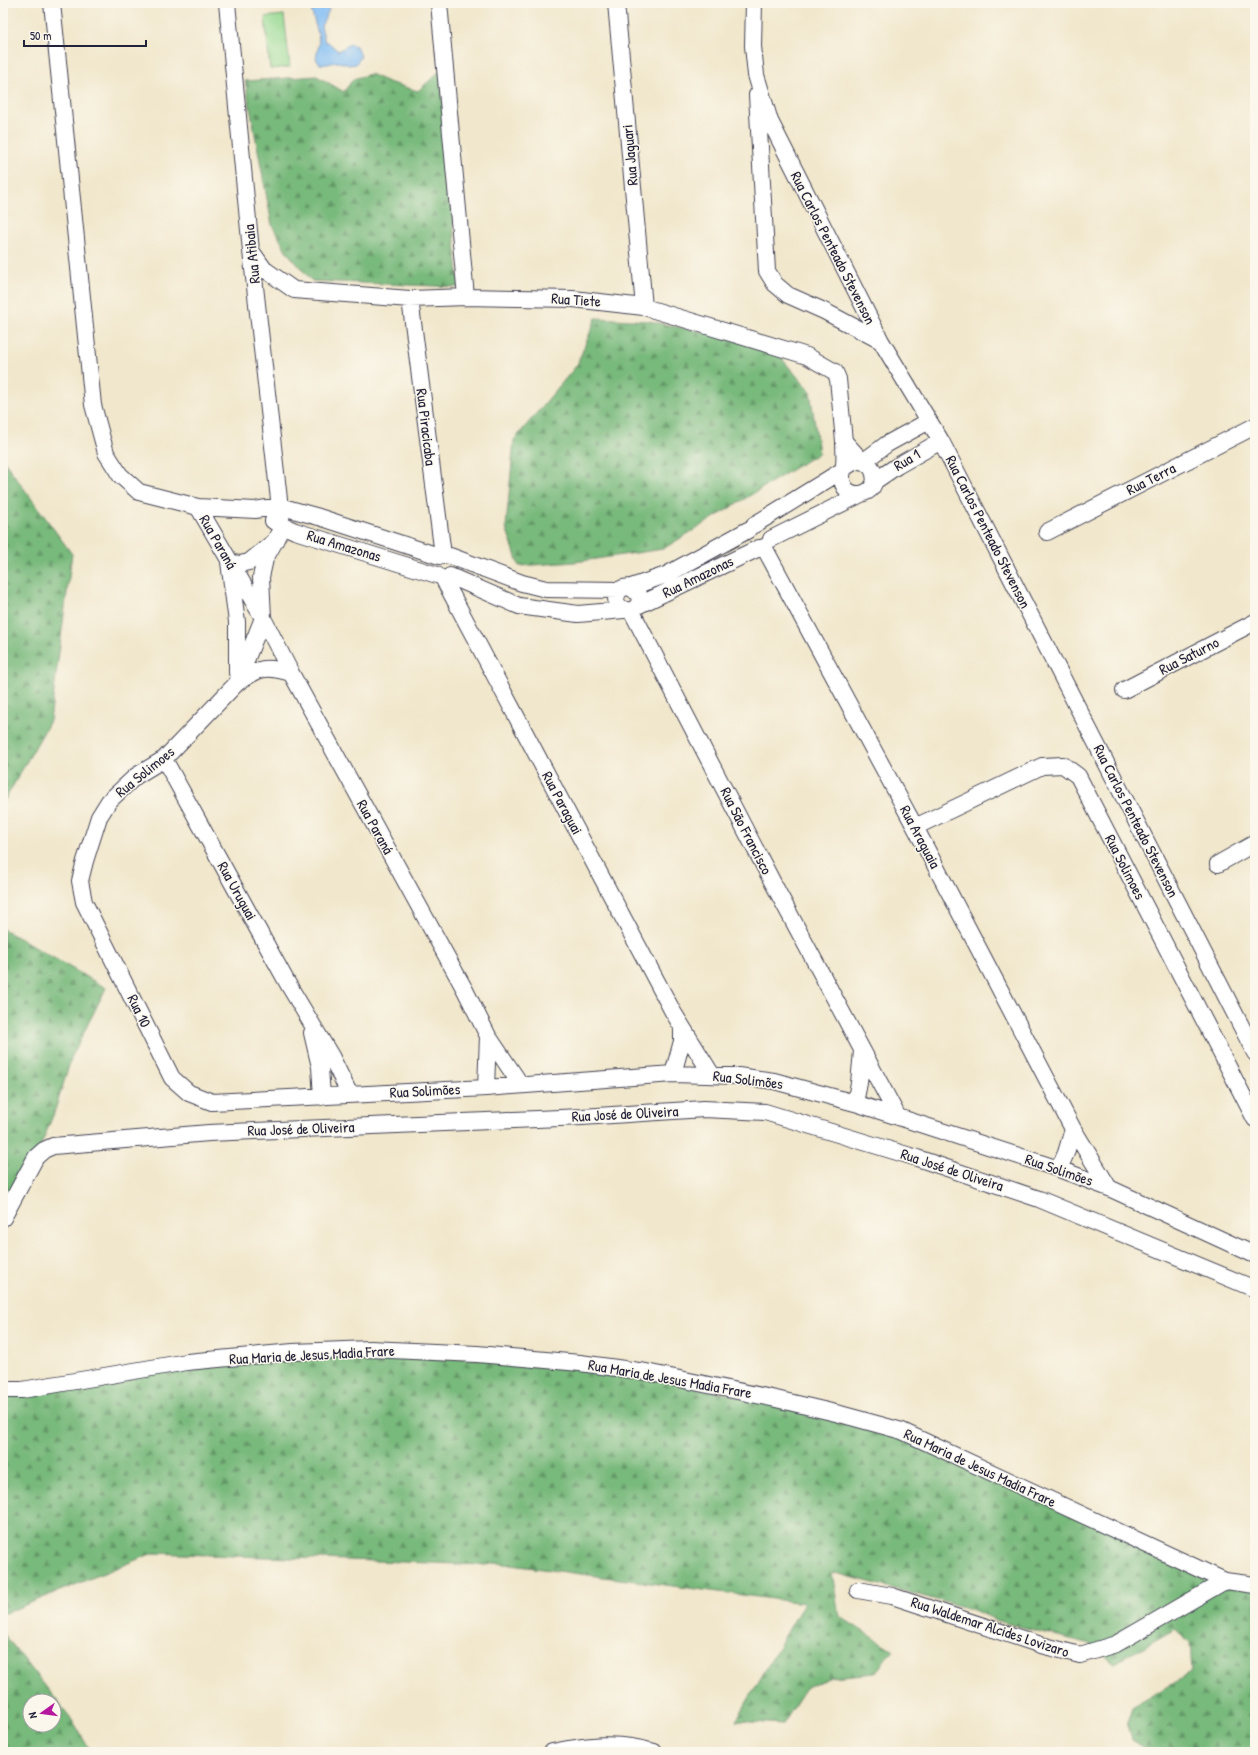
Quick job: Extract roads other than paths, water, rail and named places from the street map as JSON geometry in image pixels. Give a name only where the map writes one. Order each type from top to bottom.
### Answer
[{"type":"street","name":"Rua Amazonas","points":[[52,3],[93,406],[106,453],[120,475],[139,492],[198,507],[255,510],[279,506],[444,556],[522,584],[546,589],[625,589],[666,575],[751,527],[843,469]]},
{"type":"street","name":"Rua Atibaia","points":[[227,3],[251,251],[282,526]]},
{"type":"street","points":[[439,3],[466,297]]},
{"type":"street","name":"Rua Jaguari","points":[[616,3],[644,307]]},
{"type":"street","name":"Rua Carlos Penteado Stevenson","points":[[754,3],[753,46],[756,75],[770,121],[881,341],[941,441],[1255,1053]]},
{"type":"street","points":[[756,75],[758,139],[767,271],[775,284],[788,296],[824,311],[881,341]]},
{"type":"street","name":"Rua Tiete","points":[[251,251],[264,269],[294,290],[410,299],[466,297],[573,299],[644,307],[807,356],[835,372],[838,379],[844,441],[843,469]]},
{"type":"street","name":"Rua Piracicaba","points":[[410,299],[444,556]]},
{"type":"street","name":"Rua 1","points":[[862,461],[887,444],[929,421]]},
{"type":"street","name":"Rua Terra","points":[[1047,532],[1255,426]]},
{"type":"street","points":[[844,441],[862,461],[872,467],[875,481],[872,488],[861,494],[856,494],[847,490],[842,481],[843,469],[852,463],[862,461]]},
{"type":"street","name":"Rua 1","points":[[875,481],[897,466],[941,441]]},
{"type":"street","name":"Rua Amazonas","points":[[255,510],[295,532],[443,576],[519,606],[578,614],[631,609],[764,544],[861,494]]},
{"type":"street","name":"Rua Paraná","points":[[198,507],[262,618],[290,673],[465,990],[488,1036],[521,1085]]},
{"type":"street","name":"Rua Paraná","points":[[262,618],[261,577],[265,559],[282,526]]},
{"type":"street","name":"Rua Araguaia","points":[[751,527],[749,541],[752,545],[764,544],[915,826],[1073,1129],[1109,1188]]},
{"type":"street","points":[[237,682],[237,622],[229,562],[240,564],[249,562],[275,541]]},
{"type":"street","points":[[443,576],[454,573],[456,565],[444,556]]},
{"type":"street","name":"Rua Paraguai","points":[[443,576],[682,1028],[712,1075]]},
{"type":"street","name":"Rua São Francisco","points":[[625,589],[616,601],[620,608],[631,609],[862,1051],[878,1076],[898,1117]]},
{"type":"street","name":"Rua Solimoes","points":[[84,902],[80,880],[99,817],[109,801],[136,776],[164,759],[237,682],[262,618]]},
{"type":"street","name":"Rua Saturno","points":[[1124,690],[1255,622]]},
{"type":"street","points":[[237,682],[257,669],[274,668],[290,673]]},
{"type":"street","name":"Rua Uruguai","points":[[164,759],[310,1022],[331,1056],[350,1095]]},
{"type":"street","name":"Rua Solimoes","points":[[915,826],[1042,766],[1063,766],[1078,776],[1255,1119]]},
{"type":"street","points":[[1218,864],[1255,843]]},
{"type":"street","name":"Rua 10","points":[[84,902],[172,1078],[189,1093],[212,1102]]},
{"type":"street","name":"Rua Uruguai","points":[[310,1022],[320,1068],[322,1097]]},
{"type":"street","points":[[673,1074],[682,1041],[682,1028]]},
{"type":"street","name":"Rua Paraná","points":[[486,1088],[488,1036]]},
{"type":"street","points":[[855,1103],[859,1083],[862,1051]]},
{"type":"street","name":"Rua Solimões","points":[[212,1102],[486,1088],[673,1074],[712,1075],[774,1081],[855,1103],[1059,1169],[1109,1188],[1255,1255]]},
{"type":"street","name":"Rua José de Oliveira","points":[[3,1218],[36,1158],[44,1150],[53,1146],[209,1133],[574,1117],[704,1109],[765,1112],[917,1158],[1039,1200],[1255,1289]]},
{"type":"street","points":[[1059,1169],[1066,1153],[1073,1129]]},
{"type":"street","name":"Rua Maria de Jesus Madia Frare","points":[[3,1390],[22,1390],[187,1362],[293,1352],[370,1349],[477,1354],[580,1363],[646,1372],[790,1402],[902,1432],[1224,1581],[1255,1585]]},
{"type":"street","name":"Rua Waldemar Alcides Lovizaro","points":[[858,1590],[892,1596],[1041,1645],[1080,1655],[1116,1644],[1224,1581]]},
{"type":"street","points":[[552,1752],[594,1744],[635,1746],[654,1752]]},
{"type":"water","points":[[313,3],[326,3],[329,10],[321,26],[325,42],[328,42],[338,51],[350,44],[356,46],[361,56],[356,64],[349,65],[335,62],[320,64],[316,59],[319,43],[311,9]]}]
